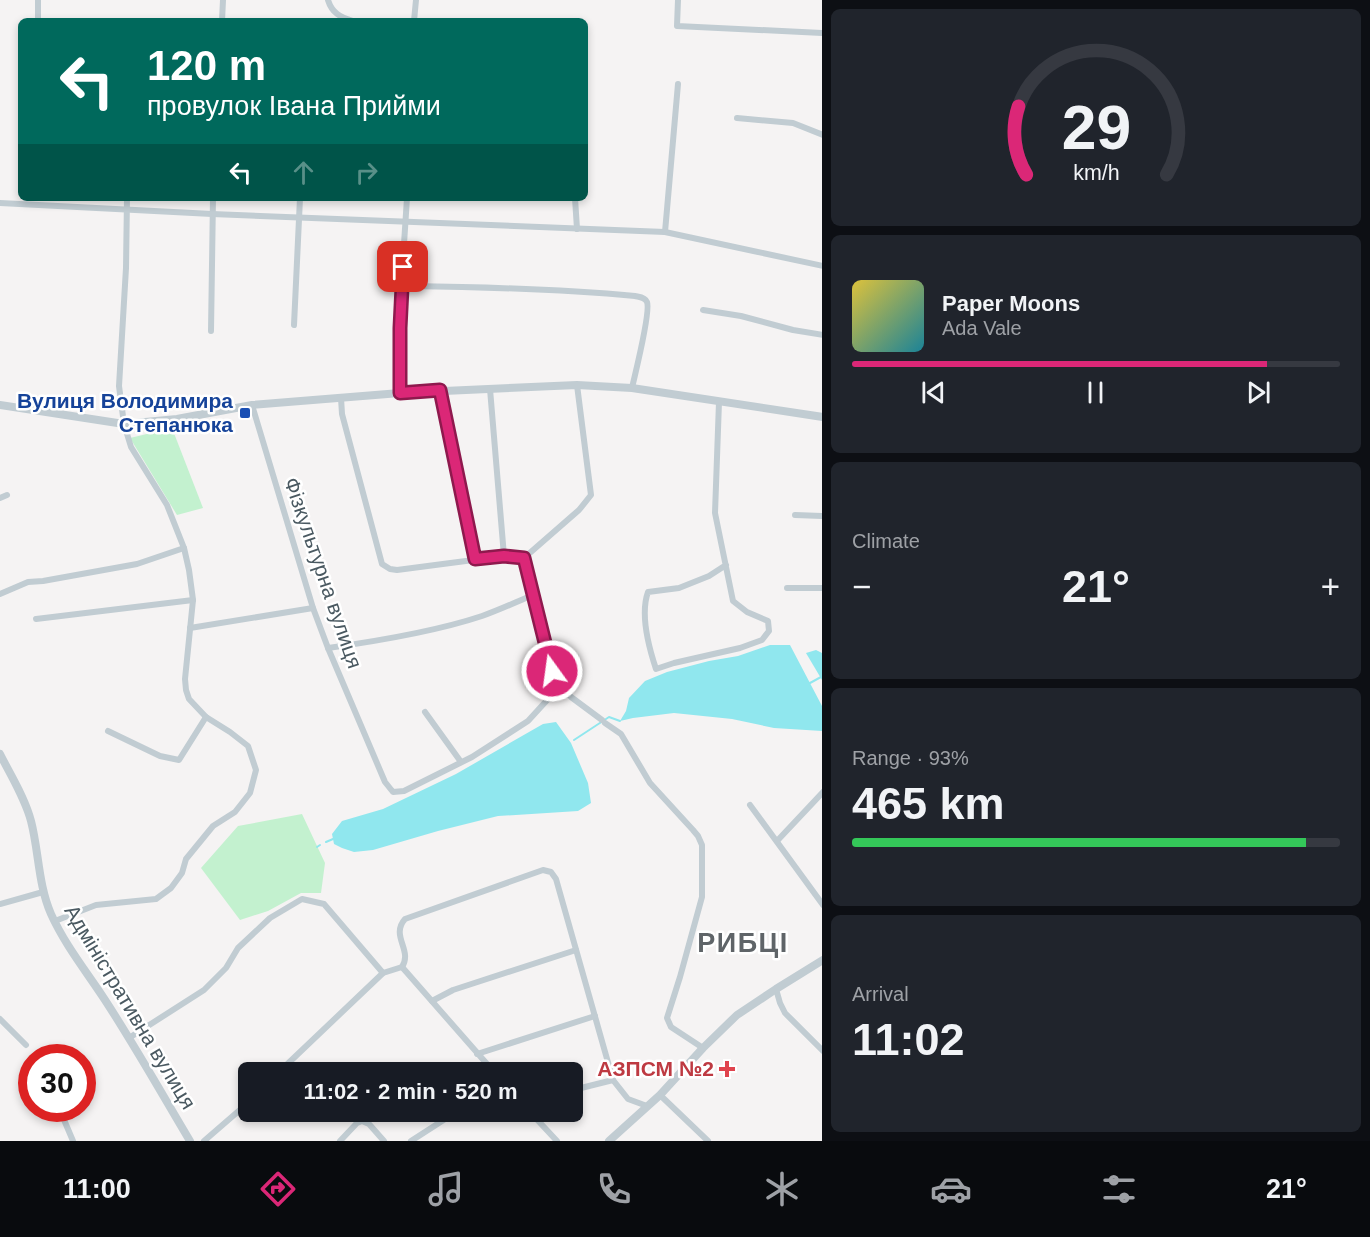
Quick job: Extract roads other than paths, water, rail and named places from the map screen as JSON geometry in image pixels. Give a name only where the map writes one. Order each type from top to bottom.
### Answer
[{"type":"street","points":[[38,0],[38,18]]},
{"type":"street","points":[[222,18],[223,0]]},
{"type":"street","points":[[328,0],[334,13],[344,18]]},
{"type":"street","points":[[414,18],[416,0]]},
{"type":"street","points":[[678,0],[677,26],[822,33]]},
{"type":"street","points":[[665,232],[678,84]]},
{"type":"street","points":[[737,118],[793,123],[822,135]]},
{"type":"street","points":[[0,203],[32,201],[212,214],[665,232],[822,266]]},
{"type":"street","points":[[54,921],[96,905],[156,899],[171,888],[182,873],[186,859],[213,826],[235,812],[250,793],[256,770],[248,746],[206,717],[189,699],[185,679],[193,600],[184,548],[167,505],[131,447],[124,424],[119,386],[126,267],[127,201]]},
{"type":"street","points":[[211,331],[213,201]]},
{"type":"street","points":[[294,325],[300,201]]},
{"type":"street","points":[[400,393],[401,290],[407,201]]},
{"type":"street","points":[[575,201],[577,229]]},
{"type":"street","points":[[401,290],[410,286],[569,290],[643,298],[647,301],[648,306],[632,388]]},
{"type":"street","points":[[703,310],[741,316],[822,335]]},
{"type":"street","points":[[0,405],[124,424],[177,419],[252,405],[440,390],[577,385],[632,388],[822,417]]},
{"type":"street","points":[[341,398],[342,414],[382,564],[397,570],[504,556],[524,558],[579,510],[591,495],[577,385]]},
{"type":"street","points":[[490,389],[504,556]]},
{"type":"street","points":[[440,390],[475,559]]},
{"type":"street","points":[[719,402],[715,513],[726,565],[733,601],[747,612],[768,621],[769,631],[762,639],[740,648],[656,669],[645,623],[645,601],[648,592],[679,588],[709,576],[726,565]]},
{"type":"street","name":"Фізкультурна вулиця","points":[[252,405],[313,608],[386,782],[393,792],[404,791],[461,762]]},
{"type":"street","points":[[795,515],[822,516]]},
{"type":"street","points":[[0,594],[28,582],[137,564],[184,548]]},
{"type":"street","points":[[425,712],[461,762],[528,721],[549,698],[552,671],[524,558]]},
{"type":"street","points":[[787,588],[822,588]]},
{"type":"street","points":[[328,648],[376,641],[440,627],[481,616],[533,595]]},
{"type":"street","points":[[36,619],[193,600]]},
{"type":"street","points":[[190,628],[313,608]]},
{"type":"street","points":[[552,671],[571,697],[621,734],[650,783],[693,830],[702,845],[702,897],[667,1018],[671,1027],[703,1048]]},
{"type":"street","points":[[108,731],[160,756],[179,760],[206,717]]},
{"type":"street","name":"Адміністративна вулиця","points":[[0,754],[24,800],[31,820],[43,892],[54,921],[74,957],[129,1038],[190,1141]]},
{"type":"street","points":[[777,841],[822,792]]},
{"type":"street","points":[[750,805],[822,905]]},
{"type":"street","points":[[290,1062],[383,973],[402,967],[405,957],[399,930],[405,920],[543,870],[551,872],[556,879],[613,1080],[628,1099],[647,1106]]},
{"type":"street","points":[[0,904],[43,892]]},
{"type":"street","points":[[129,1038],[204,990],[226,968],[238,948],[270,918],[302,898],[324,904],[383,973]]},
{"type":"street","points":[[432,1001],[453,990],[576,950]]},
{"type":"street","points":[[609,1141],[660,1095],[737,1015],[822,960]]},
{"type":"street","points":[[402,967],[485,1062]]},
{"type":"street","points":[[776,989],[785,1013],[822,1051]]},
{"type":"street","points":[[477,1054],[595,1016]]},
{"type":"street","points":[[0,1019],[25,1044]]},
{"type":"street","points":[[583,1088],[613,1080]]},
{"type":"street","points":[[660,1095],[708,1141]]},
{"type":"street","points":[[204,1141],[238,1112]]},
{"type":"street","points":[[340,1141],[362,1120],[369,1124],[384,1141]]},
{"type":"street","points":[[65,1122],[73,1141]]},
{"type":"street","points":[[411,1141],[423,1138],[443,1122]]},
{"type":"street","points":[[539,1122],[557,1141]]},
{"type":"water","points":[[770,645],[790,645],[822,706],[822,731],[774,728],[732,719],[674,713],[620,721],[626,711],[629,698],[645,681],[667,672],[738,656]]},
{"type":"water","points":[[816,650],[822,653],[822,680],[806,653]]},
{"type":"water","points":[[556,722],[571,743],[588,783],[591,803],[578,811],[498,816],[373,850],[354,852],[334,844],[332,834],[342,821],[383,809],[456,774],[543,724]]},
{"type":"waterway","points":[[810,683],[821,677]]},
{"type":"waterway","points":[[574,740],[609,717],[620,721]]},
{"type":"waterway","points":[[326,842],[333,839]]},
{"type":"place","name":"Вулиця Володимира Степанюка","points":[[245,413]]},
{"type":"place","name":"АЗПСМ №2","points":[[727,1069]]},
{"type":"district","name":"РИБЦІ","points":[[743,943]]}]
